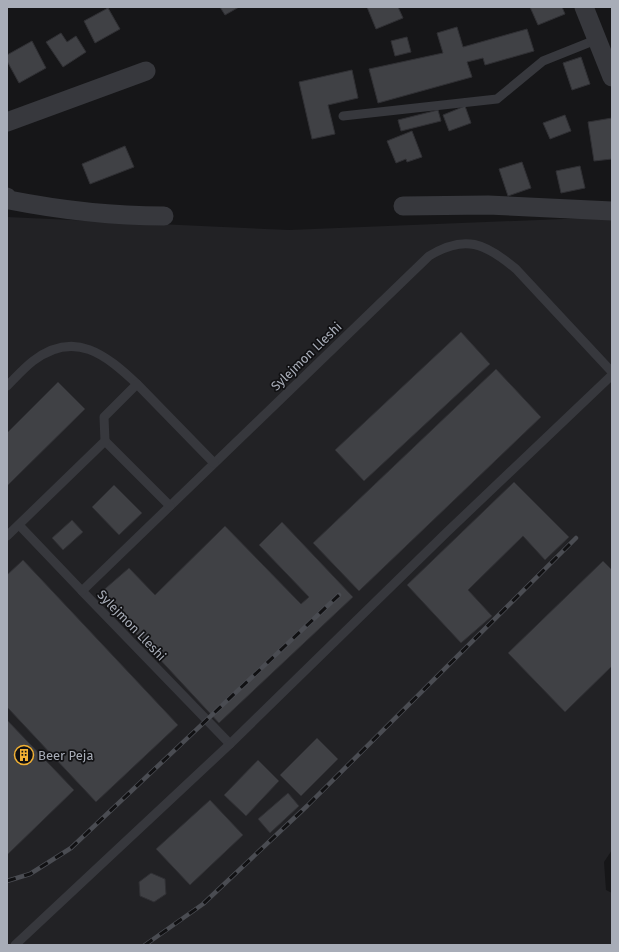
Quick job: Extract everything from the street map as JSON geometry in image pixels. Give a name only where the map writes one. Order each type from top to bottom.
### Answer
[{"type":"street","points":[[584,7],[612,77]]},
{"type":"street","points":[[7,122],[146,71]]},
{"type":"street","points":[[7,197],[8,200],[32,205],[116,216],[164,216]]},
{"type":"street","points":[[403,206],[488,205],[612,211]]},
{"type":"lane","points":[[343,116],[497,99],[543,61],[598,39]]},
{"type":"lane","name":"Sylejmon Lleshi","points":[[462,243],[480,245],[498,254],[516,269],[612,374],[447,532],[230,744],[82,591],[429,256],[444,247],[462,243]]},
{"type":"lane","points":[[7,386],[33,361],[52,349],[74,345],[92,350],[113,362],[137,384],[214,462]]},
{"type":"lane","points":[[137,384],[104,417],[105,441],[170,506]]},
{"type":"lane","points":[[7,536],[105,441]]},
{"type":"lane","points":[[19,525],[82,591]]},
{"type":"lane","points":[[15,945],[230,744]]},
{"type":"shaded area","points":[[7,217],[289,230],[612,217],[612,850],[604,862],[606,890],[612,893],[612,945],[7,945]]},
{"type":"building","points":[[220,7],[239,7],[225,15]]},
{"type":"building","points":[[367,7],[398,7],[403,18],[376,29]]},
{"type":"building","points":[[530,7],[562,7],[565,14],[538,25]]},
{"type":"building","points":[[108,8],[120,29],[95,43],[84,21]]},
{"type":"building","points":[[457,27],[463,47],[527,29],[534,51],[485,65],[483,58],[467,62],[472,77],[378,103],[369,69],[443,53],[437,33]]},
{"type":"building","points":[[61,33],[67,42],[76,36],[86,52],[63,67],[46,42]]},
{"type":"building","points":[[407,37],[411,52],[395,56],[391,41]]},
{"type":"building","points":[[32,41],[46,68],[19,83],[7,61],[7,55]]},
{"type":"building","points":[[581,57],[590,84],[572,90],[563,63]]},
{"type":"building","points":[[352,70],[358,98],[328,105],[335,134],[312,139],[299,82]]},
{"type":"building","points":[[465,106],[471,123],[449,131],[443,115]]},
{"type":"building","points":[[438,110],[441,121],[401,131],[398,120]]},
{"type":"building","points":[[565,115],[571,131],[550,139],[543,123]]},
{"type":"building","points":[[612,118],[612,159],[594,161],[588,122]]},
{"type":"building","points":[[412,131],[422,157],[407,162],[406,159],[396,163],[387,141]]},
{"type":"building","points":[[125,146],[134,167],[90,184],[82,164]]},
{"type":"building","points":[[522,162],[531,188],[508,196],[499,169]]},
{"type":"building","points":[[580,166],[585,188],[561,193],[556,171]]},
{"type":"building","points":[[461,332],[490,364],[364,481],[335,450]]},
{"type":"building","points":[[496,369],[541,417],[359,591],[313,543]]},
{"type":"building","points":[[58,382],[85,409],[7,486],[7,433]]},
{"type":"building","points":[[514,482],[569,537],[545,560],[523,536],[468,590],[492,616],[461,643],[407,585]]},
{"type":"building","points":[[114,485],[142,513],[119,535],[92,507]]},
{"type":"building","points":[[72,520],[83,532],[63,550],[52,538]]},
{"type":"building","points":[[282,522],[353,597],[219,723],[99,594],[129,568],[155,595],[225,526],[301,604],[309,597],[259,545]]},
{"type":"building","points":[[23,560],[178,725],[96,802],[7,707],[7,575]]},
{"type":"building","points":[[603,561],[612,570],[612,666],[565,712],[508,653]]},
{"type":"building","name":"Beer Peja","points":[[7,720],[74,790],[7,855]]},
{"type":"building","points":[[317,738],[338,759],[301,796],[280,775]]},
{"type":"building","points":[[258,760],[279,781],[246,816],[224,795]]},
{"type":"building","points":[[288,793],[299,806],[270,833],[258,819]]},
{"type":"building","points":[[210,800],[243,835],[190,885],[156,849]]},
{"type":"building","points":[[151,873],[165,879],[166,894],[154,902],[140,896],[139,882]]},
{"type":"railway","points":[[145,945],[203,904],[307,806],[576,538]]},
{"type":"railway","points":[[7,881],[30,874],[71,848],[339,595]]},
{"type":"place","name":"Beer Peja","points":[[24,755]]}]
